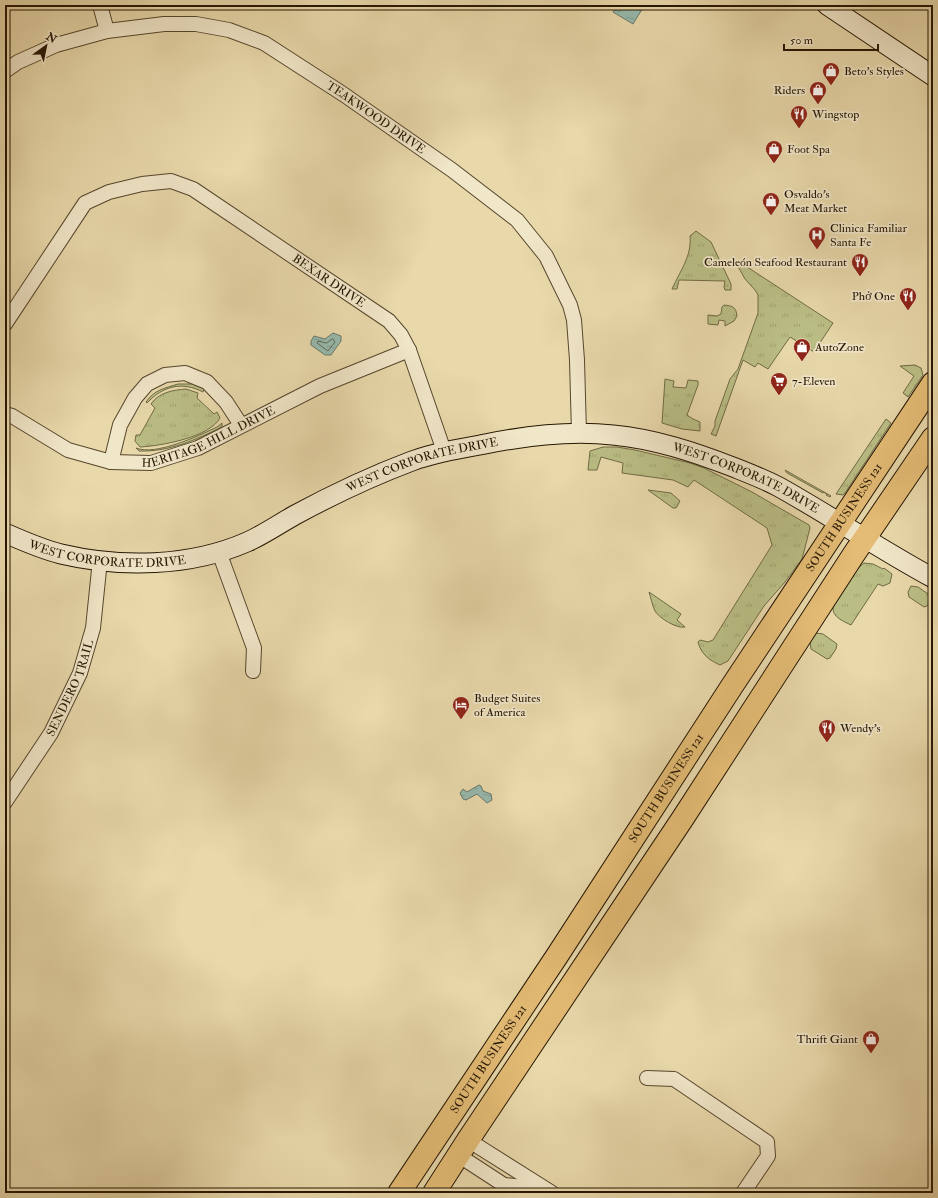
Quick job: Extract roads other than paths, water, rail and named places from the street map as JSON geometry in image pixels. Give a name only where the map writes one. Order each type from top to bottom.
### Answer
[{"type":"main road","name":"SOUTH BUSINESS 121","points":[[398,1193],[557,956],[650,812],[933,383]]},
{"type":"main road","points":[[434,1193],[675,829],[865,538],[933,438]]},
{"type":"main road","points":[[650,812],[675,829]]},
{"type":"main road","points":[[434,1193],[428,1176],[449,1143],[456,1128],[457,1122],[455,1118],[450,1115]]},
{"type":"street","points":[[100,5],[107,31]]},
{"type":"street","points":[[827,5],[933,76]]},
{"type":"street","name":"TEAKWOOD DRIVE","points":[[5,72],[18,62],[56,45],[107,31],[164,24],[196,24],[229,30],[264,43],[343,94],[452,170],[517,220],[546,256],[570,305],[574,320],[578,360],[579,433]]},
{"type":"street","name":"BEXAR DRIVE","points":[[5,324],[85,203],[109,192],[142,184],[171,181],[193,189],[390,320],[401,335],[409,350],[444,451]]},
{"type":"street","name":"HERITAGE HILL DRIVE","points":[[5,414],[12,416],[68,450],[111,462],[151,463],[198,448],[320,386],[409,350]]},
{"type":"street","points":[[111,462],[120,425],[135,398],[147,384],[165,375],[185,373],[207,382],[226,402],[241,425]]},
{"type":"street","name":"WEST CORPORATE DRIVE","points":[[5,533],[35,546],[62,554],[100,560],[141,563],[180,561],[219,552],[247,542],[296,514],[373,477],[413,461],[444,451],[518,437],[579,433],[612,434],[645,439],[702,455],[776,486],[933,578]]},
{"type":"street","points":[[219,552],[254,648],[254,671]]},
{"type":"street","name":"SENDERO TRAIL","points":[[5,802],[51,732],[80,673],[92,628],[100,560]]},
{"type":"street","points":[[648,1078],[674,1079],[767,1142],[768,1156],[743,1193]]},
{"type":"street","points":[[463,1148],[504,1185],[549,1191]]},
{"type":"street","points":[[463,1148],[549,1191]]},
{"type":"water","points":[[622,5],[629,9],[631,5],[644,6],[633,24],[613,12],[616,7],[620,9]]},
{"type":"water","points":[[333,333],[341,336],[341,341],[331,355],[325,355],[311,345],[311,341],[314,336],[325,339]]},
{"type":"water","points":[[479,785],[483,791],[491,794],[492,800],[487,803],[477,794],[466,800],[463,799],[460,793],[463,789],[467,792]]},
{"type":"place","name":"Beto's Styles","points":[[831,86]]},
{"type":"place","name":"Riders","points":[[818,105]]},
{"type":"place","name":"Wingstop","points":[[799,129]]},
{"type":"place","name":"Foot Spa","points":[[774,164]]},
{"type":"place","name":"Osvaldo's Meat Market","points":[[771,216]]},
{"type":"place","name":"Clinica Familiar Santa Fe","points":[[817,250]]},
{"type":"place","name":"Cameleón Seafood Restaurant","points":[[860,277]]},
{"type":"place","name":"Phở One","points":[[908,311]]},
{"type":"place","name":"AutoZone","points":[[802,362]]},
{"type":"place","name":"7-Eleven","points":[[779,396]]},
{"type":"place","name":"Budget Suites of America","points":[[461,720]]},
{"type":"place","name":"Wendy's","points":[[827,743]]},
{"type":"place","name":"Thrift Giant","points":[[871,1054]]}]
